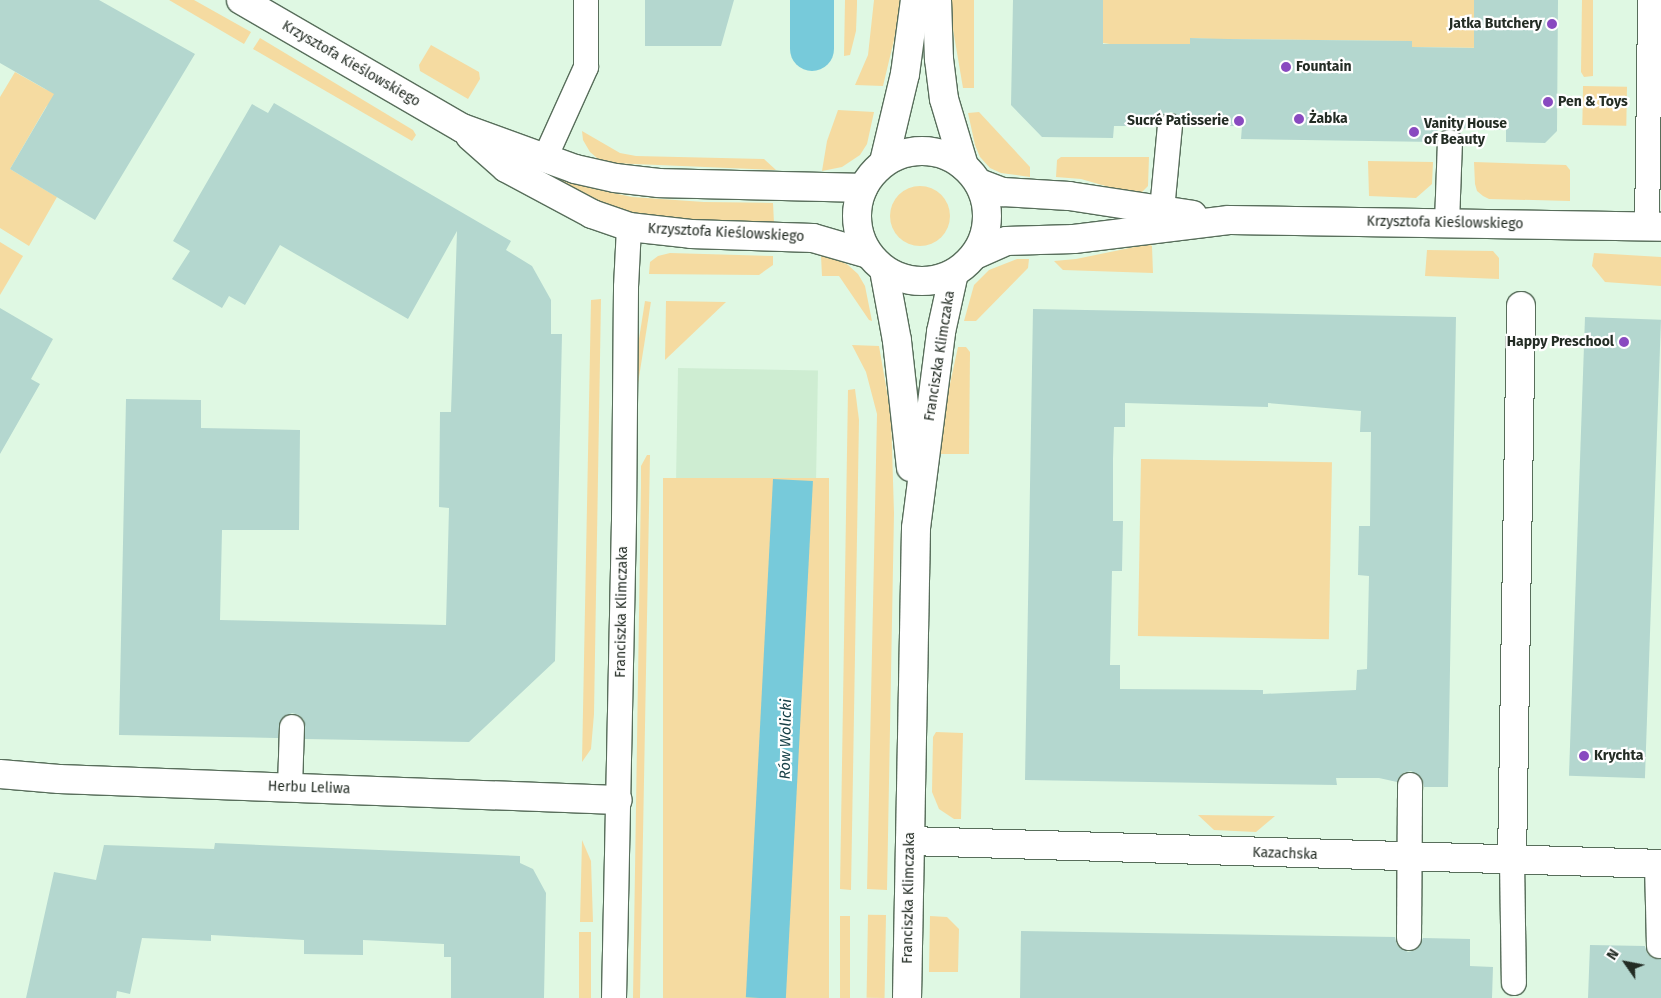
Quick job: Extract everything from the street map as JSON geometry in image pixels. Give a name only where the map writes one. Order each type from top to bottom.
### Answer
[{"type":"street","name":"Krzysztofa Kieślowskiego","points":[[241,0],[462,128],[575,169],[615,178],[659,183],[862,188]]},
{"type":"street","points":[[915,0],[905,74],[884,162],[862,188],[857,218],[859,233],[876,262],[906,280],[931,281],[954,273],[975,255],[983,238],[987,220],[986,200],[953,136],[944,99],[939,59],[936,0]]},
{"type":"street","name":"Krzysztofa Kieślowskiego","points":[[462,128],[506,168],[592,214],[629,226],[691,234],[813,238],[876,262]]},
{"type":"street","points":[[884,162],[911,151],[939,152],[971,174]]},
{"type":"street","name":"Krzysztofa Kieślowskiego","points":[[971,174],[1003,192],[1069,196],[1229,220]]},
{"type":"street","name":"Krzysztofa Kieślowskiego","points":[[975,255],[1006,241],[1074,239],[1229,220],[1654,226]]},
{"type":"street","name":"Franciszka Klimczaka","points":[[876,262],[907,416],[916,528],[907,998]]},
{"type":"street","name":"Franciszka Klimczaka","points":[[916,528],[941,332],[954,273]]},
{"type":"street","points":[[1512,861],[1521,306]]},
{"type":"street","name":"Herbu Leliwa","points":[[1,781],[290,787],[618,800]]},
{"type":"street","name":"Kazachska","points":[[910,842],[1659,864]]},
{"type":"lane","points":[[545,158],[586,67],[586,0]]},
{"type":"lane","points":[[1650,0],[1654,226]]},
{"type":"lane","points":[[1162,210],[1170,126]]},
{"type":"lane","points":[[1447,222],[1450,142]]},
{"type":"lane","name":"Franciszka Klimczaka","points":[[614,998],[626,287],[629,226]]},
{"type":"lane","points":[[290,787],[292,727]]},
{"type":"lane","points":[[1410,785],[1410,938]]},
{"type":"lane","points":[[1512,861],[1514,983]]},
{"type":"lane","points":[[1659,864],[1659,946]]},
{"type":"shaded area","points":[[169,0],[194,0],[251,32],[244,44]]},
{"type":"shaded area","points":[[845,0],[857,0],[857,5],[856,31],[850,55],[844,56]]},
{"type":"shaded area","points":[[874,0],[901,0],[894,40],[883,86],[855,85],[868,55]]},
{"type":"shaded area","points":[[948,0],[974,0],[974,88],[963,88]]},
{"type":"shaded area","points":[[1103,0],[1474,0],[1487,48],[1412,47],[1411,41],[1228,39],[1214,45],[1213,39],[1190,38],[1190,44],[1110,55],[1110,44],[1103,43]]},
{"type":"shaded area","points":[[1582,0],[1593,0],[1593,76],[1584,77],[1581,72]]},
{"type":"shaded area","points":[[260,38],[413,130],[416,135],[412,141],[253,49]]},
{"type":"shaded area","points":[[431,45],[479,72],[480,79],[468,99],[420,71],[419,65]]},
{"type":"shaded area","points":[[15,72],[45,89],[59,93],[46,107],[10,169],[57,197],[29,246],[0,228],[0,97]]},
{"type":"shaded area","points":[[1583,86],[1627,87],[1626,126],[1582,125]]},
{"type":"shaded area","points":[[838,110],[874,112],[867,144],[860,155],[842,167],[822,171],[827,141]]},
{"type":"shaded area","points":[[979,112],[1030,167],[1030,177],[1001,173],[990,168],[980,157],[975,145],[968,113]]},
{"type":"shaded area","points":[[582,131],[620,153],[636,156],[764,159],[776,170],[611,163],[597,158],[590,152],[583,140]]},
{"type":"shaded area","points":[[1061,157],[1149,157],[1148,186],[1141,193],[1081,179],[1056,177],[1057,160]]},
{"type":"shaded area","points":[[1368,161],[1433,162],[1432,184],[1416,198],[1369,196]]},
{"type":"shaded area","points":[[1474,162],[1566,165],[1570,170],[1570,201],[1489,199],[1477,191]]},
{"type":"shaded area","points":[[523,166],[590,188],[632,197],[704,202],[773,203],[774,223],[677,220],[639,215],[611,208]]},
{"type":"shaded area","points":[[914,186],[926,186],[937,191],[945,199],[950,210],[948,228],[937,241],[926,246],[914,246],[903,241],[895,233],[890,222],[890,210],[895,199],[903,191]]},
{"type":"shaded area","points":[[0,242],[23,256],[0,295]]},
{"type":"shaded area","points":[[1149,244],[1152,246],[1153,273],[1063,270],[1054,261],[1076,259]]},
{"type":"shaded area","points":[[1427,250],[1493,251],[1499,258],[1499,279],[1425,276]]},
{"type":"shaded area","points":[[670,253],[773,256],[773,265],[759,275],[649,274],[650,262],[658,256]]},
{"type":"shaded area","points":[[1594,253],[1661,257],[1661,286],[1605,282],[1592,266]]},
{"type":"shaded area","points":[[821,256],[837,259],[848,265],[858,274],[865,286],[872,321],[869,320],[839,276],[822,276]]},
{"type":"shaded area","points":[[1017,259],[1029,259],[1028,268],[976,321],[964,321],[974,285],[989,270]]},
{"type":"shaded area","points":[[601,299],[594,714],[591,749],[582,762],[591,300]]},
{"type":"shaded area","points":[[645,301],[651,302],[637,390],[631,389]]},
{"type":"shaded area","points":[[666,301],[726,302],[665,360]]},
{"type":"shaded area","points":[[852,345],[879,346],[891,415],[894,513],[887,890],[867,889],[877,414],[866,372]]},
{"type":"shaded area","points":[[958,347],[966,347],[970,352],[969,454],[939,454],[942,421]]},
{"type":"shaded area","points":[[678,368],[818,370],[816,480],[676,478]]},
{"type":"shaded area","points":[[855,389],[859,420],[851,890],[840,889],[848,390]]},
{"type":"shaded area","points":[[647,455],[650,455],[640,998],[633,998],[641,466]]},
{"type":"shaded area","points":[[1141,459],[1332,462],[1329,639],[1138,636]]},
{"type":"shaded area","points":[[663,478],[829,478],[829,998],[663,998]]},
{"type":"shaded area","points":[[936,732],[963,733],[961,819],[954,819],[939,809],[932,792],[933,737]]},
{"type":"shaded area","points":[[1198,815],[1275,816],[1256,832],[1214,830]]},
{"type":"shaded area","points":[[582,840],[591,861],[593,922],[580,922]]},
{"type":"shaded area","points":[[868,915],[886,915],[885,998],[867,998]]},
{"type":"shaded area","points":[[840,916],[850,916],[850,998],[840,998]]},
{"type":"shaded area","points":[[930,916],[947,917],[959,929],[958,972],[929,972]]},
{"type":"shaded area","points":[[579,932],[591,932],[591,998],[579,998]]},
{"type":"water","points":[[773,479],[813,481],[786,998],[746,997]]},
{"type":"building","points":[[0,0],[99,0],[195,54],[95,220],[10,169],[54,94],[0,63]]},
{"type":"building","points":[[645,0],[734,0],[721,46],[645,46]]},
{"type":"building","name":"Fountain","points":[[1013,0],[1103,0],[1103,44],[1190,44],[1190,38],[1412,41],[1412,47],[1474,48],[1474,0],[1558,0],[1557,131],[1545,143],[1506,142],[1506,130],[1450,128],[1438,128],[1436,142],[1241,139],[1242,126],[1184,126],[1178,115],[1171,112],[1159,118],[1156,126],[1114,126],[1113,138],[1042,137],[1011,105]]},
{"type":"building","points":[[274,103],[511,241],[506,250],[532,266],[551,300],[551,334],[562,334],[555,661],[469,742],[305,739],[304,720],[299,715],[292,713],[281,719],[278,738],[119,735],[126,399],[201,400],[201,428],[300,430],[299,530],[222,530],[220,620],[446,625],[449,508],[439,507],[440,412],[451,412],[457,231],[408,319],[280,245],[245,305],[229,296],[222,308],[172,279],[190,251],[173,241],[252,104],[268,113]]},
{"type":"building","points":[[0,308],[53,339],[31,379],[40,384],[0,454]]},
{"type":"building","points":[[1033,309],[1456,317],[1448,787],[1424,787],[1422,778],[1411,771],[1403,773],[1397,782],[1379,778],[1336,778],[1337,785],[1025,780]],"holes":[[[1125,403],[1268,407],[1268,403],[1361,411],[1360,432],[1371,432],[1370,526],[1359,526],[1358,575],[1369,576],[1367,669],[1357,670],[1356,690],[1263,694],[1263,690],[1120,689],[1120,665],[1110,665],[1112,571],[1122,571],[1123,521],[1113,521],[1113,459],[1114,427],[1125,427]]]},
{"type":"building","points":[[1585,317],[1661,320],[1645,778],[1569,776]]},
{"type":"building","points":[[215,843],[520,856],[520,863],[533,869],[546,893],[544,998],[451,998],[451,957],[444,957],[444,944],[363,940],[363,955],[304,954],[304,940],[211,935],[211,941],[142,938],[130,994],[117,991],[116,998],[26,998],[54,872],[96,880],[104,845],[214,849]]},
{"type":"building","points":[[1021,931],[1395,937],[1397,945],[1408,952],[1416,950],[1423,938],[1470,939],[1470,966],[1493,967],[1492,998],[1020,998]]},
{"type":"building","points":[[1590,945],[1645,946],[1647,953],[1652,958],[1661,959],[1661,998],[1588,998]]},
{"type":"waterway","name":"Rów Wolicki","points":[[812,0],[812,49]]},
{"type":"place","name":"Jatka Butchery","points":[[1552,24]]},
{"type":"place","name":"Fountain","points":[[1286,67]]},
{"type":"place","name":"Pen & Toys","points":[[1548,102]]},
{"type":"place","name":"Żabka","points":[[1299,119]]},
{"type":"place","name":"Sucré Patisserie","points":[[1239,121]]},
{"type":"place","name":"Vanity House of Beauty","points":[[1414,132]]},
{"type":"place","name":"Happy Preschool","points":[[1624,342]]},
{"type":"place","name":"Krychta","points":[[1584,756]]}]
